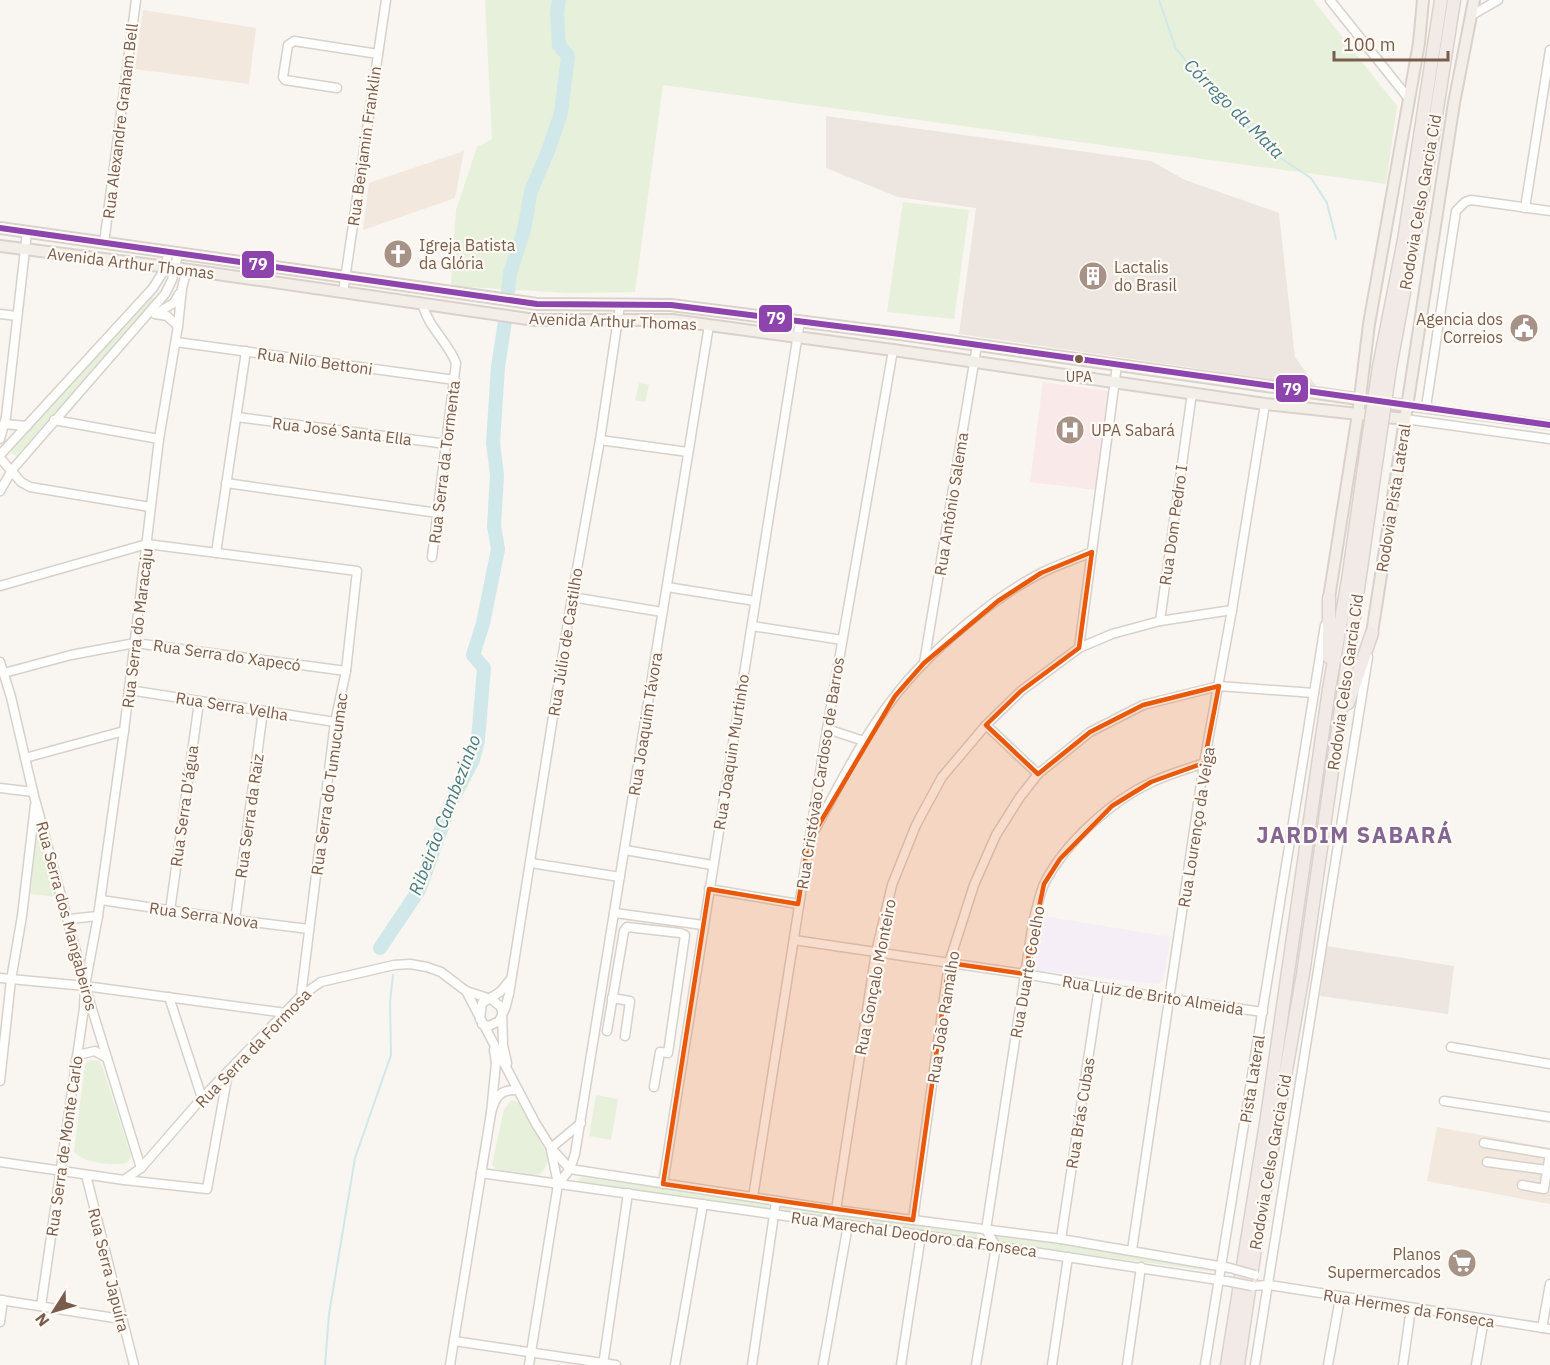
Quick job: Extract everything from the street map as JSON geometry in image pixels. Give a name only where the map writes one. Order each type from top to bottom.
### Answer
[{"type":"highway","name":"Rodovia Celso Garcia Cid","points":[[1227,1365],[1267,1117],[1329,690],[1371,455],[1441,0]]},
{"type":"highway","name":"Rodovia Celso Garcia Cid","points":[[1385,367],[1432,141],[1454,0]]},
{"type":"highway","name":"Rodovia Celso Garcia Cid","points":[[1238,1365],[1257,1235],[1303,974],[1338,729],[1371,455]]},
{"type":"highway","points":[[1329,598],[1329,690]]},
{"type":"highway","points":[[1338,729],[1372,633]]},
{"type":"main road","points":[[1329,598],[1376,281],[1419,43],[1423,0]]},
{"type":"main road","name":"Rodovia Pista Lateral","points":[[1372,633],[1454,103],[1474,0]]},
{"type":"main road","name":"Avenida Arthur Thomas","points":[[0,228],[537,304],[671,305],[800,321],[1407,406]]},
{"type":"main road","name":"Avenida Arthur Thomas","points":[[0,246],[177,268],[535,320],[672,320],[1265,404],[1405,419]]},
{"type":"main road","points":[[1231,399],[1239,391],[1242,383]]},
{"type":"street","name":"Rua Alexandre Graham Bell","points":[[104,243],[136,0]]},
{"type":"street","name":"Rua Benjamin Franklin","points":[[343,293],[386,0]]},
{"type":"street","points":[[1472,15],[1498,0]]},
{"type":"street","points":[[1333,2],[1409,99]]},
{"type":"street","points":[[338,87],[285,80],[283,77],[288,45],[294,41],[378,54]]},
{"type":"street","points":[[1525,208],[1550,57]]},
{"type":"street","points":[[1426,407],[1456,211],[1465,202],[1471,200],[1550,211]]},
{"type":"street","points":[[0,439],[10,380],[27,232]]},
{"type":"street","points":[[0,491],[12,470],[54,420],[152,314],[169,287],[177,268],[173,253]]},
{"type":"street","points":[[150,507],[30,487],[21,482],[0,456],[153,288],[177,268]]},
{"type":"street","name":"Rua Serra do Maracaju","points":[[85,986],[98,916],[124,731],[159,439],[176,342],[182,288],[177,268]]},
{"type":"street","points":[[152,314],[174,303],[182,288]]},
{"type":"street","name":"Rua Júlio de Castilho","points":[[502,1015],[505,1009],[531,863],[620,304]]},
{"type":"street","name":"Rua Serra da Tormenta","points":[[423,305],[425,315],[452,351],[456,363],[432,557]]},
{"type":"street","points":[[0,314],[17,316]]},
{"type":"street","points":[[152,314],[167,316],[178,326]]},
{"type":"street","name":"Rua Joaquin Murtinho","points":[[663,1184],[800,321]]},
{"type":"street","name":"Rua Joaquim Távora","points":[[558,1184],[570,1169],[580,1123],[709,325]]},
{"type":"street","name":"Rua Nilo Bettoni","points":[[176,342],[455,380]]},
{"type":"street","name":"Rua Antônio Salema","points":[[924,663],[977,345]]},
{"type":"street","name":"Rua Cristóvão Cardoso de Barros","points":[[753,1197],[808,843],[893,350]]},
{"type":"street","points":[[0,586],[147,544],[216,553],[246,351]]},
{"type":"street","points":[[1078,648],[1117,365]]},
{"type":"street","points":[[0,379],[10,380]]},
{"type":"street","name":"Rua Dom Pedro I","points":[[1160,621],[1192,393]]},
{"type":"street","name":"Rua Lourenço da Veiga","points":[[1132,1250],[1204,763],[1232,610],[1265,404]]},
{"type":"street","points":[[1407,406],[1550,425]]},
{"type":"street","name":"Rua José Santa Ella","points":[[237,417],[447,444]]},
{"type":"street","points":[[1405,419],[1550,439]]},
{"type":"street","points":[[54,420],[159,439]]},
{"type":"street","points":[[4,424],[27,426]]},
{"type":"street","points":[[600,440],[688,452]]},
{"type":"street","points":[[226,483],[438,513]]},
{"type":"street","points":[[808,843],[864,741],[895,696],[924,663],[998,601],[1041,573],[1092,552]]},
{"type":"street","name":"Rua Serra do Tumucumac","points":[[216,553],[357,571],[346,671],[336,722],[301,996]]},
{"type":"street","points":[[667,587],[755,601]]},
{"type":"street","points":[[572,597],[662,612]]},
{"type":"street","points":[[1314,693],[1329,598]]},
{"type":"street","name":"Rua Gonçalo Monteiro","points":[[836,1210],[876,952],[892,885],[916,825],[942,777],[986,725],[1021,691],[1078,648],[1112,634],[1160,621],[1232,610]]},
{"type":"street","points":[[752,626],[842,640]]},
{"type":"street","name":"Rodovia Pista Lateral","points":[[1269,1285],[1372,633]]},
{"type":"street","name":"Rua Serra do Xapecó","points":[[4,673],[71,655],[135,643],[346,671]]},
{"type":"street","name":"Rua Serra dos Mangabeiros","points":[[0,662],[85,986],[141,1168]]},
{"type":"street","name":"Rua João Ramalho","points":[[913,1220],[949,963],[974,885],[996,835],[1020,796],[1038,774],[1090,732],[1143,705],[1219,686],[1314,693]]},
{"type":"street","points":[[0,687],[11,697]]},
{"type":"street","name":"Rua Serra Velha","points":[[129,690],[336,722]]},
{"type":"street","name":"Pista Lateral","points":[[1205,1365],[1226,1267],[1263,1012],[1314,693]]},
{"type":"street","name":"Rua Serra D'água","points":[[170,911],[199,702]]},
{"type":"street","name":"Rua Serra da Raiz","points":[[235,920],[263,711]]},
{"type":"street","points":[[986,725],[1038,774]]},
{"type":"street","points":[[827,729],[864,741]]},
{"type":"street","points":[[25,758],[124,731]]},
{"type":"street","name":"Rua Duarte Coelho","points":[[986,1230],[1025,974],[1034,922],[1044,884],[1077,838],[1112,806],[1151,782],[1204,763]]},
{"type":"street","points":[[0,788],[35,796],[0,1081]]},
{"type":"street","points":[[625,850],[712,865]]},
{"type":"street","points":[[531,863],[620,877]]},
{"type":"street","points":[[709,889],[798,904]]},
{"type":"street","name":"Rua Serra Nova","points":[[100,900],[309,929]]},
{"type":"street","points":[[615,913],[703,925]]},
{"type":"street","points":[[69,919],[98,916]]},
{"type":"street","points":[[660,930],[662,920]]},
{"type":"street","points":[[607,1031],[624,931],[627,927],[632,926],[680,933],[686,938],[668,1053],[660,1052],[654,1087]]},
{"type":"street","name":"Rua Luiz de Brito Almeida","points":[[794,940],[1263,1012]]},
{"type":"street","name":"Rua Serra da Formosa","points":[[124,1180],[141,1168],[202,1098],[301,996],[321,982],[373,969],[410,964],[441,972],[466,991],[488,998]]},
{"type":"street","points":[[0,978],[85,986],[286,1013]]},
{"type":"street","points":[[488,998],[500,1006],[502,1015],[495,1025],[481,1021],[480,1007],[488,998],[500,992],[510,979]]},
{"type":"street","name":"Rua Serra de Monte Carlo","points":[[41,1306],[85,986]]},
{"type":"street","name":"Rua Brás Cubas","points":[[1061,1239],[1099,987]]},
{"type":"street","name":"Rua Serra da Formosa","points":[[466,991],[551,1148],[570,1169]]},
{"type":"street","points":[[169,997],[202,1098]]},
{"type":"street","points":[[612,998],[630,1001],[625,1036]]},
{"type":"street","name":"Rua Serra da Formosa","points":[[502,1015],[503,1045],[509,1072]]},
{"type":"street","points":[[450,1365],[491,1113],[496,1064],[493,1044]]},
{"type":"street","points":[[1451,1047],[1550,1064]]},
{"type":"street","points":[[76,1060],[82,1054],[95,1051],[107,1058]]},
{"type":"street","points":[[0,1162],[124,1180],[207,1189],[229,1071]]},
{"type":"street","points":[[491,1113],[498,1094],[506,1090],[518,1090]]},
{"type":"street","points":[[1444,1101],[1550,1117]]},
{"type":"street","points":[[551,1148],[580,1123]]},
{"type":"street","points":[[1484,1143],[1550,1154],[1544,1189],[1522,1185]]},
{"type":"street","name":"Rua Serra da Formosa","points":[[551,1148],[558,1184]]},
{"type":"street","points":[[1487,1162],[1548,1166]]},
{"type":"street","points":[[570,1169],[589,1174],[836,1210],[1061,1239],[1226,1267],[1255,1275],[1269,1285],[1256,1365]]},
{"type":"street","name":"Rua Marechal Deodoro da Fonseca","points":[[481,1173],[1141,1267],[1252,1286],[1269,1285]]},
{"type":"street","name":"Rua Serra Japuíra","points":[[86,1174],[134,1365]]},
{"type":"street","points":[[529,1365],[558,1184]]},
{"type":"street","points":[[603,1364],[628,1193]]},
{"type":"street","points":[[752,1365],[776,1201]]},
{"type":"street","points":[[675,1365],[703,1204]]},
{"type":"street","points":[[823,1365],[848,1225]]},
{"type":"street","points":[[976,1365],[996,1246],[986,1230]]},
{"type":"street","points":[[901,1365],[921,1235]]},
{"type":"street","points":[[1052,1365],[1068,1257]]},
{"type":"street","points":[[1127,1365],[1141,1267]]},
{"type":"street","points":[[1546,1328],[1550,1284]]},
{"type":"street","name":"Rua Hermes da Fonseca","points":[[1269,1285],[1340,1298],[1546,1328]]},
{"type":"street","points":[[1328,1365],[1340,1298]]},
{"type":"street","points":[[0,1322],[1,1300],[122,1320]]},
{"type":"street","points":[[1403,1365],[1411,1308]]},
{"type":"street","points":[[1476,1365],[1484,1319]]},
{"type":"street","points":[[454,1341],[616,1365]]},
{"type":"highlighted area","points":[[1092,552],[1079,648],[1021,691],[986,725],[1038,774],[1090,732],[1143,705],[1219,686],[1204,763],[1151,782],[1112,806],[1060,859],[1044,884],[1025,974],[949,963],[913,1220],[663,1184],[709,889],[798,904],[808,843],[895,696],[924,663],[998,601],[1041,573]]},
{"type":"shaded area","points":[[143,10],[256,28],[249,84],[135,69]]},
{"type":"shaded area","name":"Lactalis do Brasil","points":[[826,116],[1151,161],[1185,180],[1279,213],[1295,357],[1319,390],[1214,371],[959,334],[976,208],[898,197],[826,168]]},
{"type":"shaded area","points":[[464,151],[455,198],[363,230],[369,183]]},
{"type":"shaded area","name":"UPA Sabará","points":[[1043,382],[1109,391],[1096,490],[1030,482]]},
{"type":"shaded area","points":[[1043,916],[1171,937],[1163,980],[1159,984],[1034,970]]},
{"type":"shaded area","points":[[1326,946],[1454,966],[1448,1014],[1320,996]]},
{"type":"shaded area","points":[[1437,1127],[1550,1148],[1550,1204],[1427,1181]]},
{"type":"green space","points":[[485,0],[1313,0],[1397,106],[1386,184],[663,85],[635,292],[568,293],[451,286],[456,210],[477,147],[492,139]]},
{"type":"green space","points":[[903,202],[969,210],[954,319],[887,312]]},
{"type":"green space","points":[[151,296],[156,300],[17,455],[12,454],[11,450]]},
{"type":"green space","points":[[639,383],[649,385],[645,402],[635,400]]},
{"type":"green space","points":[[37,818],[58,897],[31,894]]},
{"type":"green space","points":[[90,1060],[99,1061],[102,1066],[131,1156],[127,1163],[107,1164],[90,1161],[74,1151],[85,1065]]},
{"type":"green space","points":[[596,1095],[618,1099],[611,1140],[589,1136]]},
{"type":"green space","points":[[511,1100],[519,1103],[548,1156],[545,1169],[538,1175],[505,1173],[492,1165],[504,1110]]},
{"type":"green space","points":[[582,1177],[765,1203],[769,1207],[765,1210],[580,1183],[578,1180]]},
{"type":"green space","points":[[782,1205],[976,1232],[978,1237],[974,1239],[783,1212],[780,1208]]},
{"type":"green space","points":[[998,1235],[1215,1266],[1216,1272],[996,1242],[994,1237]]},
{"type":"waterway","name":"Ribeirão Cambezinho","points":[[508,291],[510,273],[524,230],[531,191],[561,113],[568,56],[559,45],[557,13],[559,0]]},
{"type":"waterway","name":"Córrego da Mata","points":[[1159,0],[1176,49],[1273,153],[1311,178],[1327,203],[1336,239]]},
{"type":"waterway","name":"Ribeirão Cambezinho","points":[[380,948],[419,890],[451,802],[473,760],[478,740],[484,668],[473,655],[483,623],[498,549],[494,526],[497,475],[493,443],[498,367],[505,321]]},
{"type":"waterway","name":"Ribeirão Cambezinho","points":[[325,1365],[329,1314],[355,1158],[391,1055],[390,1002],[393,975]]},
{"type":"transit line","name":"79","points":[[0,228],[537,304],[671,305],[900,334],[1550,425]]},
{"type":"place","name":"Igreja Batista da Glória","points":[[398,254]]},
{"type":"place","name":"Lactalis do Brasil","points":[[1093,276]]},
{"type":"place","name":"Agencia dos Correios","points":[[1524,328]]},
{"type":"place","name":"UPA","points":[[1079,359]]},
{"type":"place","name":"UPA Sabará","points":[[1070,430]]},
{"type":"place","name":"Planos Supermercados","points":[[1462,1263]]},
{"type":"district","name":"JARDIM SABARÁ","points":[[1355,835]]}]
